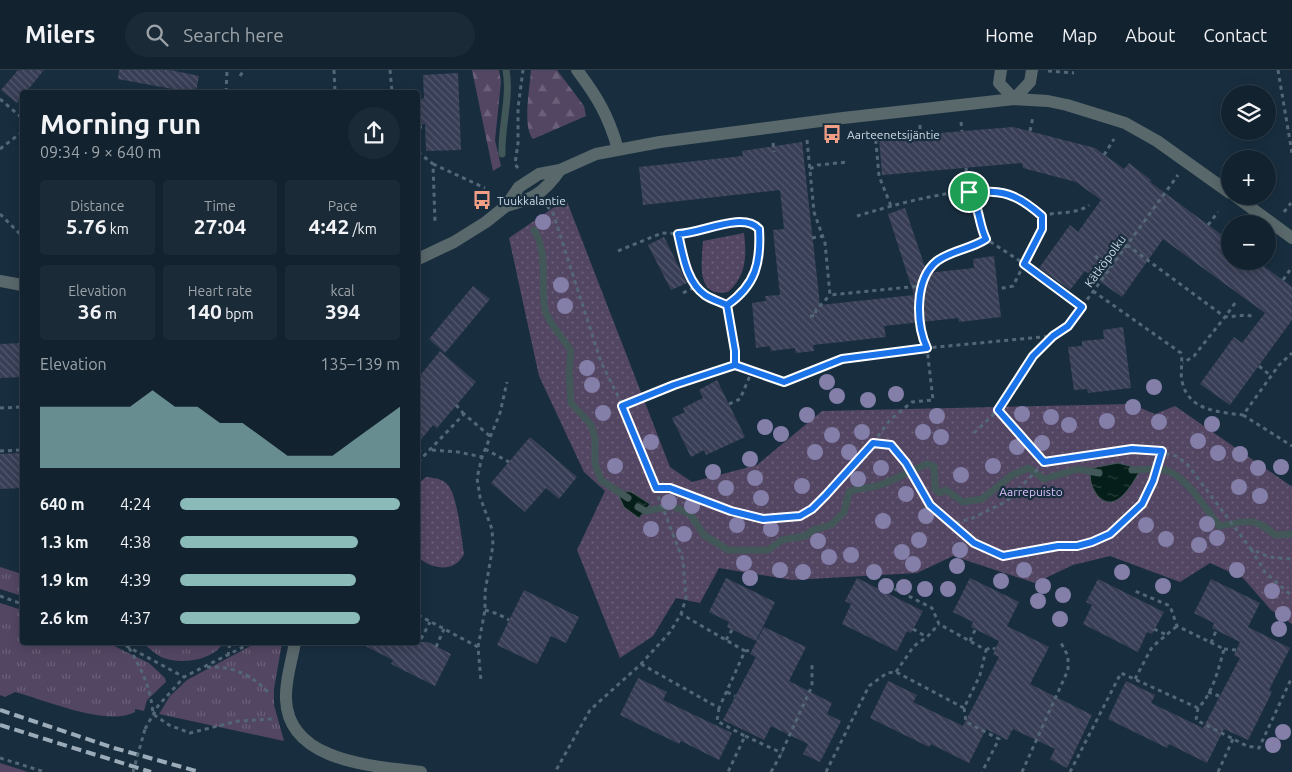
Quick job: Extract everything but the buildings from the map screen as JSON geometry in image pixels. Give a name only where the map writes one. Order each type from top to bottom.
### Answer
[{"type":"street","points":[[577,70],[600,101],[611,123],[618,149]]},
{"type":"street","points":[[1001,70],[999,83],[1014,99]]},
{"type":"street","points":[[1014,99],[1030,82],[1032,70]]},
{"type":"street","points":[[420,258],[454,242],[506,206],[528,200],[548,187],[560,170],[596,154],[618,149],[843,118],[1014,99],[1048,101],[1111,118],[1157,141],[1221,187]]},
{"type":"street","points":[[1246,205],[1292,238]]},
{"type":"street","points":[[0,281],[20,285]]},
{"type":"street","points":[[294,645],[287,684],[289,713],[313,746],[329,755],[349,762],[422,772]]},
{"type":"path","points":[[240,76],[244,70]]},
{"type":"path","points":[[334,70],[334,90]]},
{"type":"path","points":[[390,70],[392,90]]},
{"type":"path","points":[[515,164],[518,143],[518,108],[523,70]]},
{"type":"path","points":[[1278,70],[1292,153]]},
{"type":"path","points":[[226,90],[227,71]]},
{"type":"path","points":[[1047,71],[1074,73]]},
{"type":"path","points":[[0,99],[20,116]]},
{"type":"path","points":[[1030,131],[1034,116]]},
{"type":"path","points":[[961,121],[962,131]]},
{"type":"path","points":[[920,125],[920,135]]},
{"type":"path","points":[[420,127],[426,127]]},
{"type":"path","points":[[874,129],[880,176],[891,206]]},
{"type":"path","points":[[0,149],[20,134]]},
{"type":"path","points":[[807,136],[814,212],[823,236],[830,295]]},
{"type":"path","points":[[1104,155],[1114,139]]},
{"type":"path","points":[[420,154],[432,164],[485,188]]},
{"type":"path","points":[[810,169],[818,164],[848,162]]},
{"type":"path","name":"Kätköpolku","points":[[974,433],[998,410],[1033,356],[1053,336],[1068,326],[1187,163]]},
{"type":"path","points":[[432,164],[435,222]]},
{"type":"path","points":[[966,168],[969,192],[976,201],[980,227],[986,239],[1024,264],[1082,307]]},
{"type":"path","points":[[857,216],[910,200],[969,192],[996,191],[1012,194],[1042,216]]},
{"type":"path","points":[[544,202],[552,214],[601,362],[622,406],[656,488],[665,519],[683,560],[686,598],[681,614],[670,632],[640,664],[590,710],[555,772]]},
{"type":"path","points":[[1042,216],[1055,212],[1081,212],[1089,205]]},
{"type":"path","points":[[1208,225],[1218,212]]},
{"type":"path","points":[[0,214],[20,234]]},
{"type":"path","points":[[998,289],[1014,286],[1042,229],[1042,216]]},
{"type":"path","points":[[618,251],[662,233],[678,234],[743,221],[755,225],[759,229],[758,261],[751,282],[741,295],[727,305]]},
{"type":"path","points":[[678,234],[684,260],[697,286],[705,295],[727,305]]},
{"type":"path","points":[[812,238],[823,236]]},
{"type":"path","points":[[656,488],[670,488],[731,511],[763,519],[800,516],[812,509],[873,443],[899,411],[912,402],[933,400],[927,348],[922,338],[920,286],[926,272],[938,261],[975,246],[986,239]]},
{"type":"path","points":[[1127,245],[1225,317],[1255,316]]},
{"type":"path","points":[[1095,256],[1110,268]]},
{"type":"path","points":[[1283,280],[1292,267]]},
{"type":"path","points":[[684,293],[697,286]]},
{"type":"path","points":[[810,316],[816,316],[816,310],[830,295],[920,286]]},
{"type":"path","points":[[1093,291],[1181,353],[1184,363],[1182,380],[1188,396],[1197,405],[1213,412],[1243,415],[1292,446]]},
{"type":"path","points":[[1184,363],[1194,356],[1235,303]]},
{"type":"path","points":[[727,305],[735,351],[735,365]]},
{"type":"path","points":[[622,406],[674,385],[735,365],[784,382],[842,359],[927,348],[1053,336]]},
{"type":"path","points":[[1243,415],[1271,376],[1292,353]]},
{"type":"path","points":[[1259,366],[1271,376]]},
{"type":"path","points":[[729,404],[740,398],[752,371]]},
{"type":"path","points":[[481,681],[478,646],[486,610],[485,592],[493,545],[492,529],[480,497],[477,478],[482,457],[500,413],[507,382]]},
{"type":"path","points":[[456,405],[491,437]]},
{"type":"path","points":[[0,408],[20,407]]},
{"type":"path","points":[[998,410],[1044,462]]},
{"type":"path","points":[[420,460],[464,414]]},
{"type":"path","points":[[873,443],[891,445],[906,463],[930,505],[974,543],[1003,556],[1058,546],[1084,544],[1110,534],[1142,504],[1153,481],[1162,451]]},
{"type":"path","points":[[485,449],[509,462]]},
{"type":"path","points":[[952,524],[990,511],[1007,500],[1030,479],[1044,462],[1132,449],[1162,451],[1176,456],[1187,464],[1251,549],[1265,572],[1292,596]]},
{"type":"path","points":[[0,451],[20,450]]},
{"type":"path","points":[[420,450],[425,456]]},
{"type":"path","points":[[431,450],[458,452],[482,457]]},
{"type":"path","points":[[1251,549],[1269,557],[1292,559]]},
{"type":"path","points":[[893,588],[932,608],[939,624],[986,650]]},
{"type":"path","points":[[1135,591],[1170,606],[1177,626],[1224,649],[1236,650]]},
{"type":"path","points":[[0,596],[20,603]]},
{"type":"path","points":[[486,610],[509,620]]},
{"type":"path","points":[[681,614],[745,651],[752,650]]},
{"type":"path","points":[[420,616],[478,646]]},
{"type":"path","points":[[421,639],[430,622]]},
{"type":"path","points":[[896,672],[914,646],[927,637],[939,624]]},
{"type":"path","points":[[1135,679],[1152,647],[1177,626]]},
{"type":"path","points":[[436,647],[444,629]]},
{"type":"path","points":[[914,629],[927,637]]},
{"type":"path","points":[[1154,629],[1167,635]]},
{"type":"path","points":[[726,640],[732,630]]},
{"type":"path","points":[[970,641],[976,630]]},
{"type":"path","points":[[1211,643],[1216,630]]},
{"type":"path","points":[[1022,772],[1068,670],[1068,656],[1061,643]]},
{"type":"path","points":[[124,645],[184,677]]},
{"type":"path","points":[[228,656],[230,645]]},
{"type":"path","points":[[133,772],[145,728],[168,694],[184,677],[248,645]]},
{"type":"path","points":[[982,772],[999,739],[966,722],[964,708],[980,675],[986,650],[991,647],[996,650]]},
{"type":"path","points":[[129,648],[142,671],[151,695],[153,714],[168,725],[190,733],[238,720],[289,713]]},
{"type":"path","points":[[1224,649],[1204,702],[1198,708],[1196,720],[1233,739],[1260,748],[1292,677]]},
{"type":"path","points":[[745,651],[719,708],[717,721],[744,736],[782,753]]},
{"type":"path","points":[[771,772],[782,753],[812,686],[812,663]]},
{"type":"path","points":[[640,664],[719,708]]},
{"type":"path","points":[[204,667],[226,666],[238,670],[258,682],[289,713]]},
{"type":"path","points":[[826,772],[869,686],[887,673],[896,672],[964,708]]},
{"type":"path","points":[[1070,772],[1121,673],[1198,708]]},
{"type":"path","points":[[727,692],[735,696]]},
{"type":"path","points":[[972,692],[978,696]]},
{"type":"path","points":[[1208,692],[1219,696]]},
{"type":"path","points":[[728,772],[744,736]]},
{"type":"path","points":[[1218,772],[1233,739]]},
{"type":"path","points":[[0,758],[45,772]]},
{"type":"green space","points":[[472,70],[499,70],[501,82],[495,140],[501,166],[493,171]]},
{"type":"green space","points":[[531,70],[557,70],[584,106],[586,116],[533,139],[527,117]]},
{"type":"green space","name":"Aarrepuisto","points":[[566,199],[670,467],[692,482],[757,465],[822,411],[1131,404],[1155,414],[1175,406],[1292,485],[1292,624],[1271,610],[1243,578],[1210,563],[1180,582],[1110,556],[1073,565],[1035,583],[953,556],[917,573],[792,580],[719,568],[700,603],[676,598],[653,636],[620,658],[577,550],[605,491],[584,472],[539,376],[509,238]]},
{"type":"green space","points":[[744,233],[745,258],[739,279],[728,292],[710,290],[705,284],[703,277],[703,241]]},
{"type":"green space","points":[[426,477],[443,481],[448,485],[454,499],[459,518],[464,554],[460,560],[450,566],[438,567],[420,559],[420,482]]},
{"type":"green space","points":[[0,567],[20,573],[20,595],[0,589]]},
{"type":"green space","points":[[0,603],[20,609],[20,645],[112,645],[149,663],[165,678],[166,682],[147,700],[144,711],[135,709],[135,712],[123,716],[76,711],[15,692],[5,697],[0,695]]},
{"type":"green space","points":[[145,645],[221,645],[212,654],[195,660],[177,661],[161,657]]},
{"type":"green space","points":[[252,645],[282,645],[274,689],[274,705],[284,741],[159,714],[170,696],[187,680]]},
{"type":"green space","points":[[0,763],[28,772],[0,772]]},
{"type":"water","points":[[1118,463],[1141,469],[1125,494],[1117,500],[1105,501],[1100,498],[1092,486],[1090,474],[1092,468]]},
{"type":"water","points":[[622,491],[631,492],[650,504],[639,518],[624,507],[619,496]]},
{"type":"waterway","points":[[502,154],[507,101],[506,70]]},
{"type":"waterway","points":[[534,230],[539,239],[543,258],[546,313],[571,351],[569,370],[571,403],[591,425],[595,438],[595,464],[601,480],[628,498]]},
{"type":"waterway","points":[[638,507],[645,511],[673,506],[690,514],[704,535],[728,550],[768,550],[782,540],[805,536],[813,530],[831,525],[844,512],[849,492],[886,483],[927,464],[934,466],[935,488],[939,493],[946,490],[963,502],[982,499],[1012,475],[1029,468],[1044,479],[1078,469],[1099,473]]},
{"type":"waterway","points":[[1132,470],[1159,469],[1175,474],[1196,495],[1219,526],[1255,522],[1275,535],[1292,534]]},
{"type":"railway","points":[[0,710],[114,748],[200,772]]},
{"type":"railway","points":[[0,725],[151,772]]},
{"type":"place","name":"Aarteenetsijäntie","points":[[832,134]]},
{"type":"place","name":"Tuukkalantie","points":[[482,200]]},
{"type":"route","points":[[969,192],[976,201],[980,227],[986,239],[975,246],[938,261],[926,272],[920,286],[919,300],[922,338],[927,348],[842,359],[784,382],[735,365],[735,351],[727,305],[705,295],[694,283],[684,260],[678,234],[743,221],[755,225],[759,229],[760,240],[758,261],[751,282],[741,295],[727,305],[735,351],[735,365],[674,385],[622,406],[656,488],[670,488],[731,511],[763,519],[775,516],[800,516],[812,509],[873,443],[891,445],[906,463],[930,505],[974,543],[1003,556],[1013,556],[1033,550],[1058,546],[1077,546],[1092,542],[1110,534],[1142,504],[1153,481],[1162,451],[1132,449],[1044,462],[998,410],[1033,356],[1053,336],[1068,326],[1082,307],[1024,264],[1042,229],[1042,216],[1012,194],[996,191],[969,192]]}]
